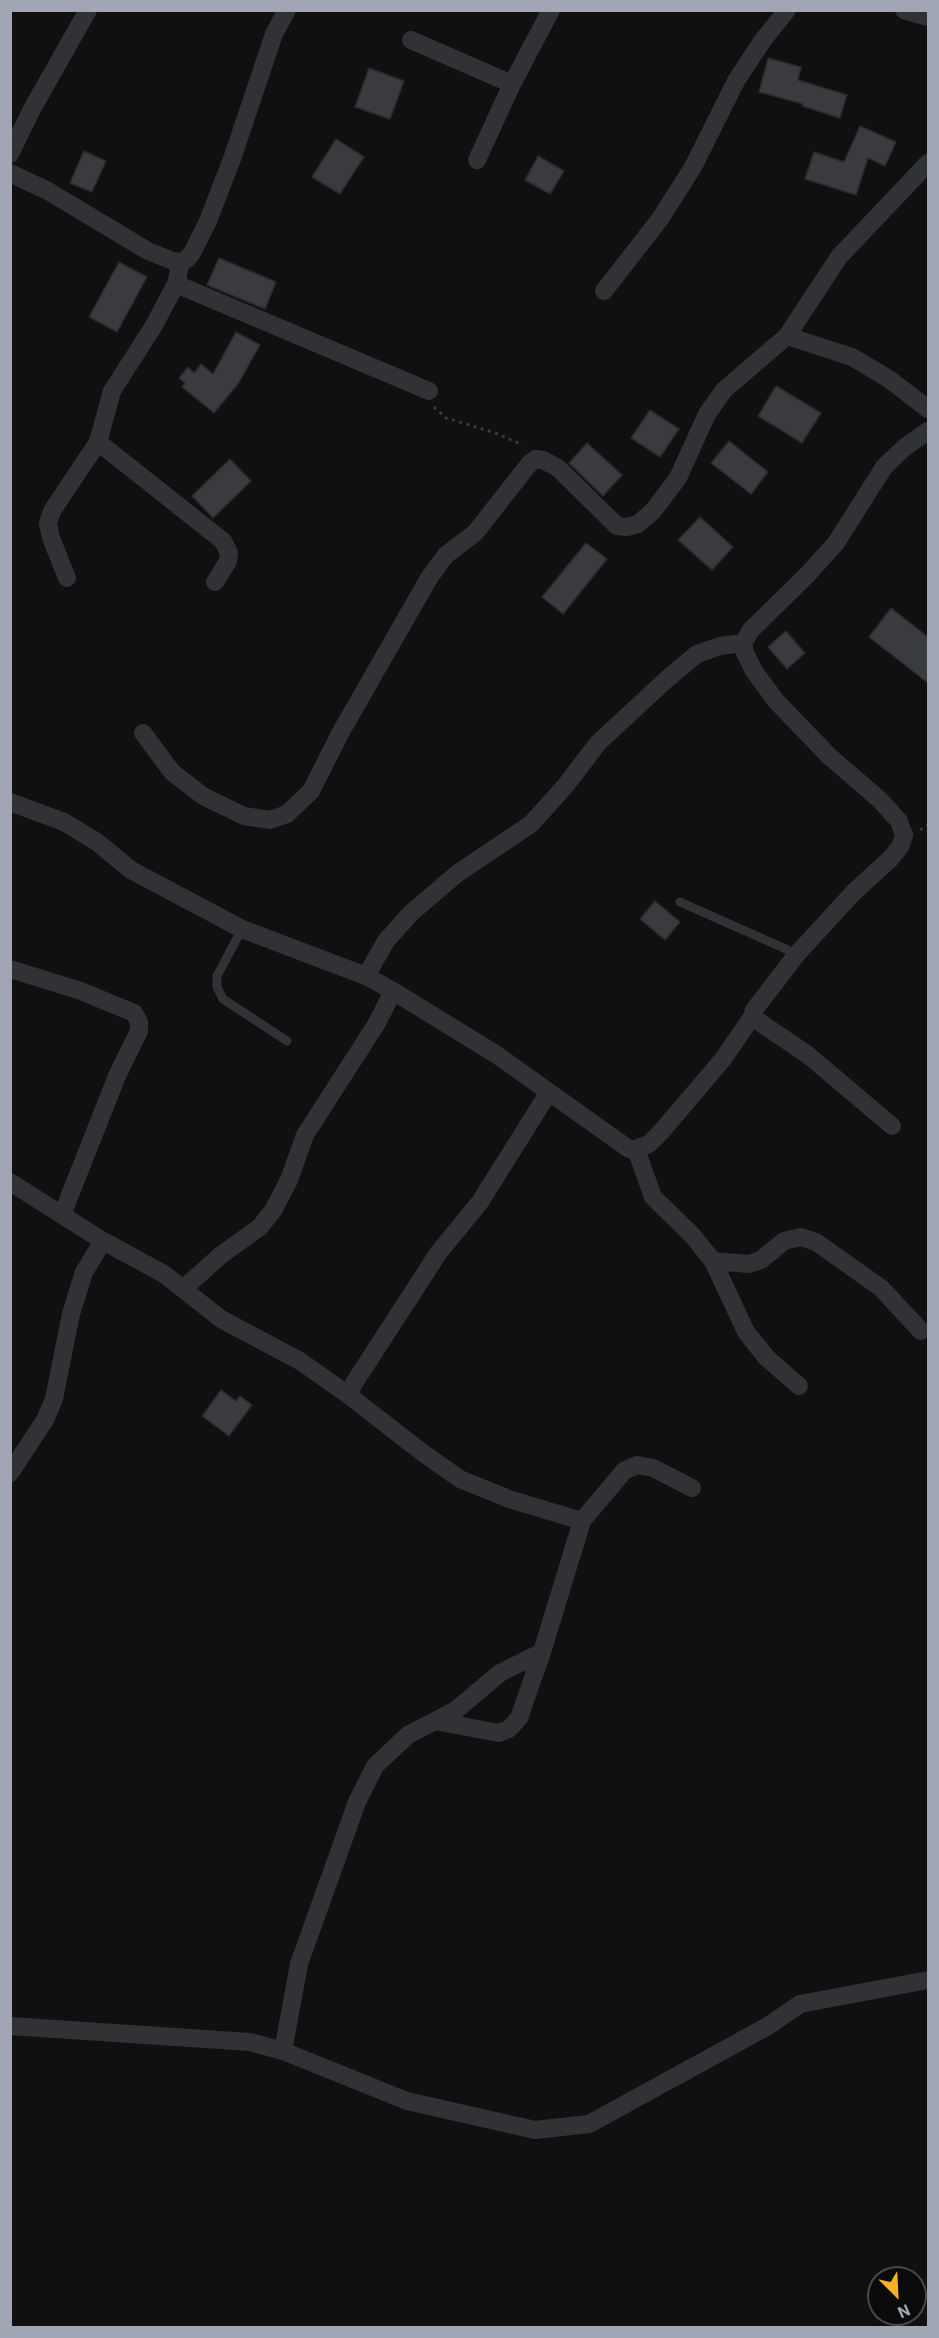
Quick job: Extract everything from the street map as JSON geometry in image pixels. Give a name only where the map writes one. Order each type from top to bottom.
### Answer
[{"type":"street","points":[[10,154],[32,109],[88,10]]},
{"type":"street","points":[[10,173],[48,191],[148,251],[164,258],[181,261],[192,254],[208,221],[232,159],[274,34],[287,10]]},
{"type":"street","points":[[477,160],[512,84],[551,10]]},
{"type":"street","points":[[604,291],[660,219],[693,167],[736,81],[787,10]]},
{"type":"street","points":[[904,10],[928,17]]},
{"type":"street","points":[[411,40],[512,84]]},
{"type":"street","points":[[143,733],[172,772],[203,796],[244,816],[270,820],[287,814],[311,791],[342,730],[429,579],[446,555],[475,532],[530,463],[536,459],[543,460],[558,468],[617,525],[627,527],[638,524],[653,511],[678,478],[707,414],[724,390],[787,336],[839,257],[922,182],[928,163]]},
{"type":"street","points":[[68,578],[51,538],[48,523],[52,512],[98,442],[112,391],[153,327],[176,284],[181,261]]},
{"type":"street","points":[[176,284],[429,391]]},
{"type":"street","points":[[787,336],[852,357],[889,379],[928,409]]},
{"type":"street","points":[[10,802],[64,822],[97,842],[131,870],[242,929],[366,976],[497,1055],[629,1149],[649,1144],[723,1059],[752,1017],[754,1010],[797,954],[852,893],[900,847],[904,835],[898,821],[880,800],[829,756],[776,701],[754,671],[745,653],[744,643],[752,630],[836,543],[884,467],[904,447],[928,431]]},
{"type":"street","points":[[98,442],[223,541],[229,553],[228,561],[215,582]]},
{"type":"street","points":[[366,976],[386,941],[411,914],[458,873],[531,824],[598,743],[667,679],[697,654],[720,646],[744,643]]},
{"type":"street","points":[[10,969],[135,1013],[139,1022],[139,1032],[117,1076],[62,1215]]},
{"type":"street","points":[[183,1289],[221,1255],[260,1227],[274,1209],[289,1180],[305,1135],[377,1023],[393,991]]},
{"type":"street","points":[[752,1017],[808,1055],[892,1126]]},
{"type":"street","points":[[347,1394],[439,1252],[480,1202],[549,1092]]},
{"type":"street","points":[[636,1149],[653,1197],[692,1234],[713,1261],[746,1332],[767,1358],[799,1386]]},
{"type":"street","points":[[10,1182],[103,1241],[164,1274],[221,1319],[300,1361],[460,1479],[509,1499],[582,1521]]},
{"type":"street","points":[[713,1261],[749,1263],[762,1260],[784,1241],[801,1238],[816,1242],[881,1288],[921,1331]]},
{"type":"street","points":[[10,1473],[45,1420],[54,1400],[71,1314],[84,1272],[103,1241]]},
{"type":"street","points":[[435,1721],[499,1733],[508,1729],[519,1718],[542,1652],[582,1521],[624,1471],[637,1465],[652,1468],[692,1488]]},
{"type":"street","points":[[283,2051],[299,1965],[357,1802],[375,1766],[408,1735],[456,1710],[500,1673],[542,1652]]},
{"type":"street","points":[[10,2026],[250,2042],[283,2051],[407,2101],[535,2130],[589,2124],[768,2026],[800,2004],[928,1980]]},
{"type":"lane","points":[[680,902],[797,954]]},
{"type":"lane","points":[[242,929],[217,976],[217,987],[223,999],[287,1041]]},
{"type":"path","points":[[429,391],[437,411],[446,418],[493,432],[520,444],[534,453],[536,459]]},
{"type":"building","points":[[768,58],[801,67],[798,80],[847,95],[840,118],[802,106],[803,104],[759,92]]},
{"type":"building","points":[[369,68],[404,81],[390,119],[355,107]]},
{"type":"building","points":[[860,126],[896,142],[885,166],[868,158],[856,195],[805,179],[814,152],[844,162]]},
{"type":"building","points":[[336,139],[364,157],[340,194],[312,177]]},
{"type":"building","points":[[84,151],[106,161],[92,192],[70,183]]},
{"type":"building","points":[[538,156],[564,171],[550,194],[525,180]]},
{"type":"building","points":[[219,258],[276,282],[265,309],[207,285]]},
{"type":"building","points":[[119,262],[147,277],[117,332],[89,317]]},
{"type":"building","points":[[236,332],[260,345],[238,384],[214,413],[182,387],[185,383],[179,378],[188,367],[194,373],[201,364],[213,374]]},
{"type":"building","points":[[776,386],[821,413],[802,443],[758,416]]},
{"type":"building","points":[[650,410],[679,429],[660,457],[631,438]]},
{"type":"building","points":[[729,441],[768,472],[751,494],[711,463]]},
{"type":"building","points":[[587,443],[622,475],[603,496],[569,463]]},
{"type":"building","points":[[230,459],[251,481],[213,518],[192,496]]},
{"type":"building","points":[[700,517],[733,547],[712,570],[678,540]]},
{"type":"building","points":[[586,543],[607,559],[563,614],[542,597]]},
{"type":"building","points":[[891,608],[928,637],[928,683],[869,637]]},
{"type":"building","points":[[786,631],[805,653],[787,669],[768,647]]},
{"type":"building","points":[[655,901],[680,922],[665,940],[640,919]]},
{"type":"building","points":[[221,1390],[236,1401],[240,1396],[252,1405],[229,1436],[202,1416]]}]
